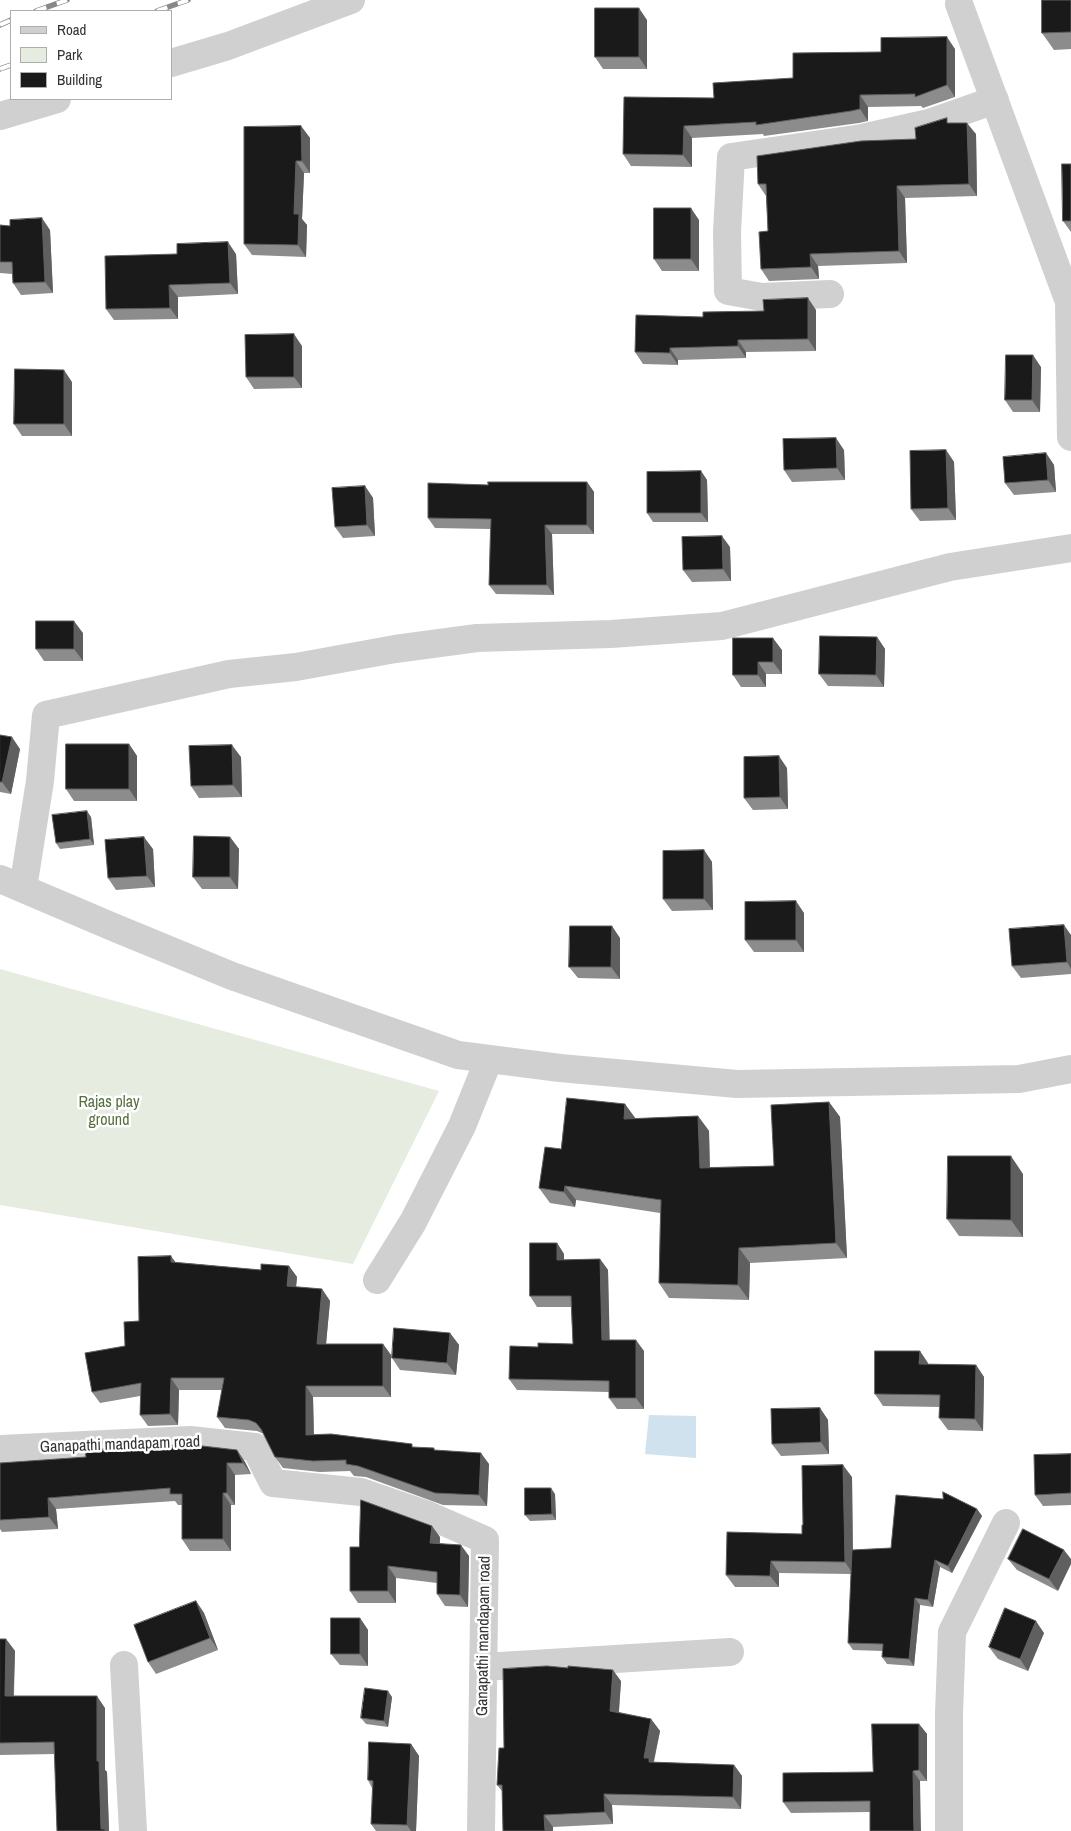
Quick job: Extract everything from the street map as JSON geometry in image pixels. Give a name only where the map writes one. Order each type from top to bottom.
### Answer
[{"type":"street","points":[[172,63],[228,46],[352,0]]},
{"type":"street","points":[[964,1],[995,100],[1070,302],[1071,437]]},
{"type":"street","points":[[0,116],[54,100]]},
{"type":"street","points":[[830,294],[762,297],[728,290],[727,232],[731,157],[807,147],[882,134],[930,123],[995,100]]},
{"type":"street","points":[[1071,548],[950,567],[722,626],[611,634],[477,638],[395,649],[296,666],[229,674],[46,715],[40,781],[11,884],[232,976],[458,1055],[560,1068],[737,1084],[1019,1079],[1071,1069]]},
{"type":"street","points":[[377,1280],[418,1214],[462,1126],[489,1059]]},
{"type":"street","name":"Ganapathi mandapam road","points":[[0,1449],[190,1440],[255,1447],[273,1483],[361,1492],[428,1515],[486,1540],[480,1831]]},
{"type":"street","points":[[949,1831],[949,1714],[952,1632],[1006,1523]]},
{"type":"street","points":[[484,1667],[730,1652]]},
{"type":"street","points":[[124,1666],[133,1831]]},
{"type":"green space","name":"Rajas play ground","points":[[0,969],[439,1091],[353,1264],[0,1205]]},
{"type":"water","points":[[649,1415],[696,1416],[696,1458],[645,1454]]},
{"type":"building","points":[[1042,0],[1071,0],[1071,32],[1042,33]]},
{"type":"building","points":[[595,8],[639,8],[639,57],[595,57]]},
{"type":"building","points":[[947,37],[947,85],[915,97],[915,94],[860,95],[860,109],[851,111],[756,125],[756,122],[684,126],[683,155],[623,154],[624,97],[714,98],[713,83],[793,78],[793,53],[881,52],[881,38]]},
{"type":"building","points":[[947,118],[947,123],[967,123],[969,184],[897,186],[899,251],[810,254],[811,267],[761,269],[759,232],[768,231],[766,184],[758,184],[757,156],[861,141],[916,139],[915,128]]},
{"type":"building","points":[[301,126],[302,161],[296,161],[294,214],[299,214],[298,245],[244,244],[244,127]]},
{"type":"building","points":[[1062,164],[1071,164],[1071,221],[1063,221]]},
{"type":"building","points":[[654,208],[691,208],[691,259],[654,259]]},
{"type":"building","points":[[42,218],[45,282],[13,283],[12,262],[0,262],[0,225],[10,226],[10,220]]},
{"type":"building","points":[[228,242],[230,283],[169,285],[170,308],[106,309],[105,256],[177,254],[177,244]]},
{"type":"building","points":[[808,298],[808,339],[738,340],[738,346],[670,348],[670,353],[635,352],[636,315],[703,317],[703,312],[764,311],[763,300]]},
{"type":"building","points":[[294,334],[294,377],[246,377],[245,335]]},
{"type":"building","points":[[1006,355],[1033,355],[1032,400],[1005,400]]},
{"type":"building","points":[[15,369],[64,370],[64,424],[14,424]]},
{"type":"building","points":[[836,438],[837,468],[784,470],[783,439]]},
{"type":"building","points":[[946,450],[948,508],[911,509],[910,451]]},
{"type":"building","points":[[1046,453],[1048,480],[1005,483],[1003,457]]},
{"type":"building","points":[[701,471],[701,513],[647,513],[647,472]]},
{"type":"building","points":[[488,482],[587,482],[587,525],[545,525],[547,585],[489,585],[491,519],[428,518],[428,483],[488,485]]},
{"type":"building","points":[[365,486],[367,525],[335,527],[332,488]]},
{"type":"building","points":[[722,536],[723,569],[683,570],[682,537]]},
{"type":"building","points":[[36,621],[74,621],[74,649],[36,649]]},
{"type":"building","points":[[820,636],[877,637],[876,675],[819,674]]},
{"type":"building","points":[[733,638],[773,638],[773,662],[758,662],[758,675],[733,675]]},
{"type":"building","points":[[0,735],[12,737],[2,782],[0,782]]},
{"type":"building","points":[[66,744],[129,744],[129,789],[66,789]]},
{"type":"building","points":[[232,745],[233,785],[191,786],[189,746]]},
{"type":"building","points":[[779,756],[780,797],[744,798],[744,757]]},
{"type":"building","points":[[87,811],[90,839],[56,843],[52,815]]},
{"type":"building","points":[[194,836],[230,837],[230,877],[193,877]]},
{"type":"building","points":[[144,837],[147,876],[108,878],[105,840]]},
{"type":"building","points":[[704,850],[704,899],[663,899],[663,851]]},
{"type":"building","points":[[796,901],[796,940],[745,940],[745,902]]},
{"type":"building","points":[[1064,925],[1067,962],[1012,966],[1009,929]]},
{"type":"building","points":[[570,926],[612,926],[611,967],[569,967]]},
{"type":"building","points":[[567,1098],[625,1104],[624,1119],[698,1116],[700,1168],[774,1166],[771,1105],[829,1102],[836,1243],[739,1248],[738,1285],[659,1283],[661,1200],[565,1186],[564,1192],[539,1188],[545,1147],[561,1149]]},
{"type":"building","points":[[948,1156],[1011,1156],[1011,1220],[947,1219]]},
{"type":"building","points":[[530,1243],[557,1243],[557,1260],[600,1259],[602,1340],[636,1340],[636,1398],[609,1398],[609,1381],[509,1379],[510,1346],[538,1347],[538,1343],[573,1344],[571,1296],[530,1296]]},
{"type":"building","points":[[171,1256],[171,1262],[261,1270],[261,1264],[289,1266],[287,1286],[322,1289],[317,1344],[383,1344],[383,1386],[306,1386],[306,1435],[331,1434],[412,1444],[412,1447],[434,1448],[434,1450],[481,1453],[479,1495],[435,1493],[358,1466],[346,1464],[346,1460],[313,1461],[275,1457],[256,1423],[249,1420],[217,1417],[224,1378],[171,1378],[170,1414],[140,1415],[141,1383],[92,1392],[85,1353],[125,1346],[124,1322],[139,1321],[138,1257]]},
{"type":"building","points":[[394,1328],[450,1333],[447,1363],[392,1358]]},
{"type":"building","points":[[875,1351],[920,1351],[919,1364],[976,1365],[975,1419],[939,1418],[940,1395],[875,1394]]},
{"type":"building","points":[[820,1408],[821,1442],[772,1444],[771,1409]]},
{"type":"building","points":[[185,1444],[237,1450],[243,1463],[227,1463],[227,1493],[223,1493],[223,1539],[182,1539],[182,1494],[170,1494],[170,1488],[48,1498],[49,1517],[0,1520],[0,1463],[86,1457],[85,1450]]},
{"type":"building","points":[[1071,1454],[1071,1493],[1035,1495],[1034,1455]]},
{"type":"building","points":[[843,1465],[845,1562],[771,1561],[770,1576],[726,1575],[727,1532],[802,1534],[802,1466]]},
{"type":"building","points":[[525,1488],[551,1488],[552,1514],[525,1515]]},
{"type":"building","points":[[943,1492],[977,1509],[948,1566],[935,1560],[928,1600],[915,1598],[909,1659],[882,1657],[883,1644],[848,1643],[852,1550],[891,1548],[896,1495],[943,1499]]},
{"type":"building","points":[[361,1500],[432,1526],[430,1543],[461,1545],[460,1595],[437,1594],[437,1572],[388,1566],[388,1591],[350,1591],[350,1547],[359,1547]]},
{"type":"building","points":[[1023,1529],[1064,1550],[1049,1579],[1008,1559]]},
{"type":"building","points":[[196,1601],[210,1638],[148,1662],[134,1625]]},
{"type":"building","points":[[1005,1608],[1036,1621],[1020,1659],[989,1647]]},
{"type":"building","points":[[331,1618],[360,1618],[360,1654],[331,1654]]},
{"type":"building","points":[[0,1639],[6,1639],[5,1696],[97,1696],[97,1761],[99,1761],[101,1829],[105,1829],[105,1831],[57,1831],[54,1742],[0,1743]]},
{"type":"building","points":[[547,1666],[613,1670],[610,1711],[651,1719],[644,1758],[649,1758],[649,1762],[734,1765],[733,1797],[604,1794],[605,1812],[544,1815],[545,1831],[503,1831],[502,1785],[497,1785],[499,1748],[504,1748],[503,1669]]},
{"type":"building","points":[[365,1688],[388,1691],[384,1721],[361,1718]]},
{"type":"building","points":[[872,1724],[919,1724],[919,1770],[913,1771],[914,1831],[870,1831],[870,1801],[783,1802],[783,1773],[873,1772]]},
{"type":"building","points":[[369,1742],[411,1744],[407,1825],[371,1824],[373,1781],[368,1780]]},
{"type":"railway","points":[[39,10],[67,0]]},
{"type":"railway","points":[[160,10],[188,0]]},
{"type":"railway","points":[[0,25],[10,20]]},
{"type":"railway","points":[[0,69],[10,65]]}]
